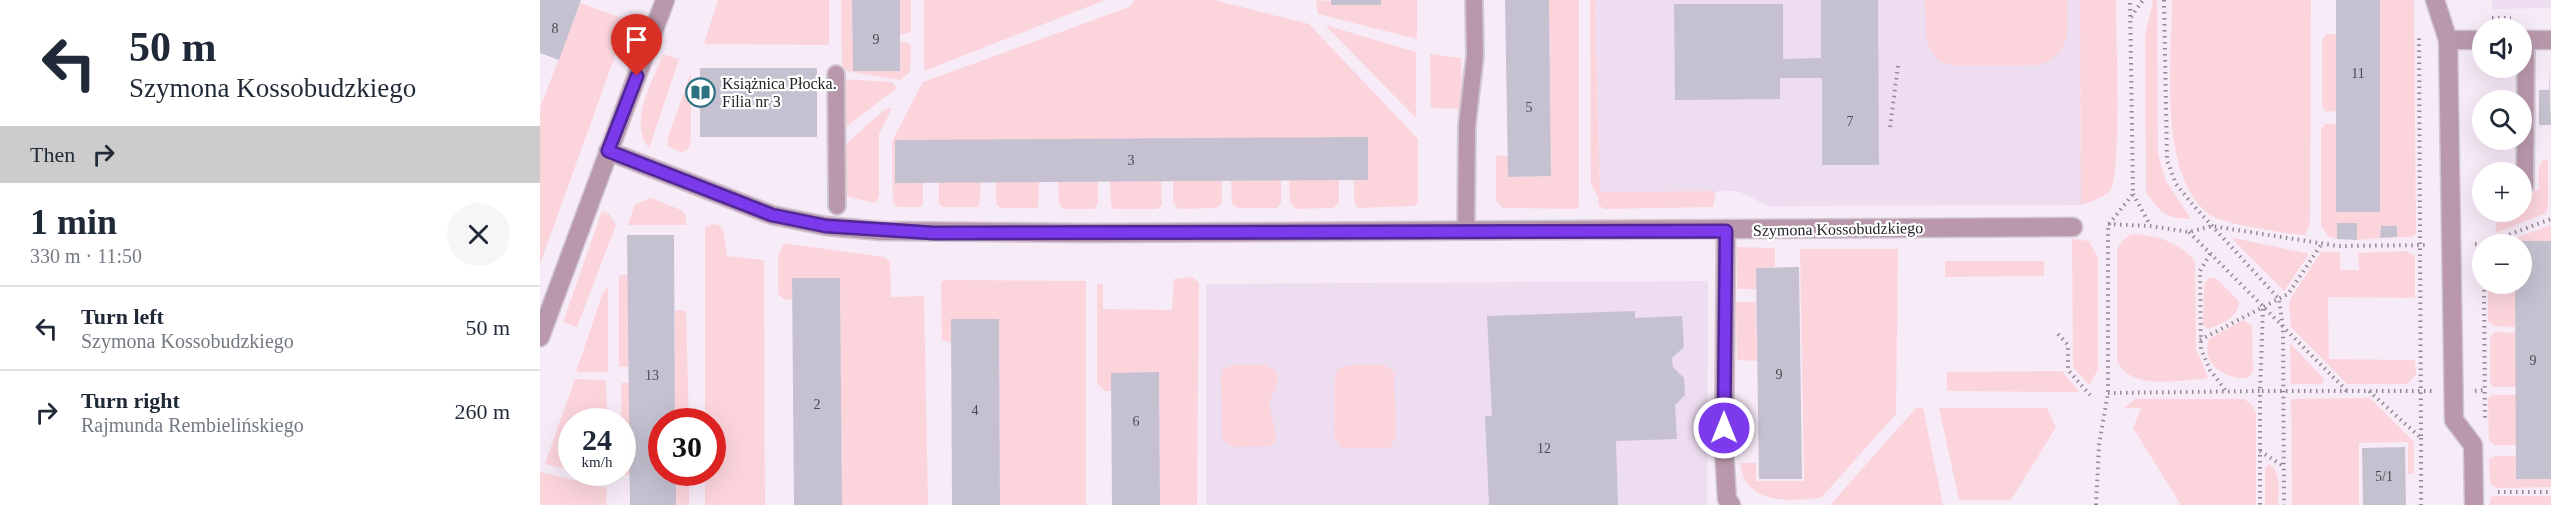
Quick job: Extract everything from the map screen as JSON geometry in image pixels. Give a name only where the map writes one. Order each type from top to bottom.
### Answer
[{"type":"street","points":[[540,338],[665,0]]},
{"type":"street","points":[[2435,0],[2448,40],[2454,420],[2473,445],[2474,505]]},
{"type":"street","points":[[2448,40],[2472,40]]},
{"type":"street","points":[[2532,40],[2551,40]]},
{"type":"street","name":"Szymona Kossobudzkiego","points":[[608,151],[772,215],[826,226],[881,231],[1726,231],[2073,227]]},
{"type":"street","points":[[1726,231],[1724,450],[1727,499],[1731,505]]},
{"type":"lane","points":[[1466,231],[1467,125],[1475,56],[1474,0]]},
{"type":"lane","points":[[836,74],[837,206]]},
{"type":"lane","points":[[2524,78],[2525,162]]},
{"type":"path","points":[[2130,0],[2133,194],[2150,226]]},
{"type":"path","points":[[2130,18],[2143,0]]},
{"type":"path","points":[[2164,0],[2168,160],[2176,184],[2279,298],[2283,328],[2284,505]]},
{"type":"path","points":[[2419,22],[2421,505]]},
{"type":"path","points":[[1890,127],[1898,66]]},
{"type":"path","points":[[2096,505],[2099,445],[2108,393],[2108,224],[2133,194]]},
{"type":"path","points":[[2108,224],[2150,226],[2189,232],[2212,226],[2321,245],[2288,294],[2263,309],[2200,339]]},
{"type":"path","points":[[2189,232],[2347,391]]},
{"type":"path","points":[[2210,254],[2200,271],[2200,339],[2210,370],[2227,391]]},
{"type":"path","points":[[2484,294],[2485,424]]},
{"type":"path","points":[[2260,505],[2263,309]]},
{"type":"path","points":[[2058,334],[2068,345],[2068,370],[2090,395]]},
{"type":"path","points":[[2108,393],[2419,390]]},
{"type":"path","points":[[2369,391],[2421,438]]},
{"type":"path","points":[[2260,451],[2284,466]]},
{"type":"path","points":[[2496,492],[2551,492]]},
{"type":"shaded area","points":[[718,0],[829,0],[829,45],[704,44]]},
{"type":"shaded area","points":[[841,0],[852,0],[900,71],[900,42],[907,42],[911,45],[910,72],[900,80],[846,71],[842,67]]},
{"type":"shaded area","points":[[900,0],[911,0],[911,32],[900,35]]},
{"type":"shaded area","points":[[924,0],[1105,0],[924,71]]},
{"type":"shaded area","points":[[1135,0],[1214,0],[1309,24],[1418,139],[1418,203],[1414,206],[1358,208],[1354,202],[1354,179],[895,140],[895,182],[923,183],[923,204],[920,207],[897,207],[893,203],[892,141],[923,82],[1129,7]]},
{"type":"shaded area","points":[[1316,0],[1381,5],[1381,0],[1417,0],[1417,39],[1318,14]]},
{"type":"shaded area","points":[[1549,0],[1579,0],[1579,206],[1576,209],[1503,208],[1496,201],[1496,155],[1508,156],[1508,177],[1551,176]]},
{"type":"shaded area","points":[[1590,0],[1595,0],[1600,192],[1716,191],[1713,207],[1605,209],[1599,206],[1598,197],[1591,184]]},
{"type":"shaded area","points":[[1595,0],[2080,0],[2081,205],[1768,206],[1738,191],[1600,192]]},
{"type":"shaded area","points":[[1925,0],[2067,0],[2067,37],[2061,50],[2051,60],[2038,65],[1955,66],[1941,62],[1931,52],[1926,38]]},
{"type":"shaded area","points":[[2080,0],[2116,0],[2118,101],[2114,180],[2110,191],[2100,198],[2081,205]]},
{"type":"shaded area","points":[[2153,0],[2157,0],[2158,155],[2166,181],[2191,219],[2169,216],[2164,213],[2146,192],[2145,36]]},
{"type":"shaded area","points":[[2172,0],[2311,0],[2310,223],[2305,235],[2228,222],[2210,215],[2193,197],[2182,173],[2175,146],[2171,115]]},
{"type":"shaded area","points":[[2380,0],[2414,0],[2416,234],[2412,237],[2397,237],[2397,226],[2381,226],[2380,238],[2357,240],[2337,223],[2337,239],[2329,237],[2321,226],[2321,129],[2325,124],[2336,124],[2336,212],[2380,212]]},
{"type":"shaded area","points":[[2492,0],[2551,0],[2551,8],[2492,9]]},
{"type":"shaded area","points":[[580,3],[628,20],[540,264],[540,108]]},
{"type":"shaded area","points":[[1325,25],[1416,52],[1416,118]]},
{"type":"shaded area","points":[[2326,34],[2336,34],[2336,111],[2326,112],[2322,106],[2322,40]]},
{"type":"shaded area","points":[[663,54],[679,59],[649,148],[643,137],[642,114],[644,101]]},
{"type":"shaded area","points":[[1430,54],[1461,58],[1462,109],[1431,108]]},
{"type":"shaded area","points":[[691,73],[691,137],[689,148],[682,153],[668,146],[668,137]]},
{"type":"shaded area","points":[[841,79],[892,82],[897,88],[842,130]]},
{"type":"shaded area","points":[[892,108],[879,134],[879,196],[875,203],[849,197],[842,190],[842,154],[846,144],[885,109]]},
{"type":"shaded area","points":[[2543,160],[2548,160],[2548,206],[2546,213],[2532,219],[2532,190],[2539,190],[2539,167]]},
{"type":"shaded area","points":[[1281,180],[1281,203],[1277,208],[1238,208],[1232,204],[1231,181]]},
{"type":"shaded area","points":[[1289,180],[1339,180],[1339,203],[1333,208],[1295,209],[1290,202]]},
{"type":"shaded area","points":[[1039,181],[1038,208],[1000,208],[996,204],[996,182]]},
{"type":"shaded area","points":[[1098,181],[1098,203],[1094,209],[1063,209],[1059,204],[1058,182]]},
{"type":"shaded area","points":[[1110,181],[1161,181],[1162,205],[1157,209],[1114,209],[1111,205]]},
{"type":"shaded area","points":[[1173,181],[1222,181],[1222,203],[1216,208],[1179,209],[1173,203]]},
{"type":"shaded area","points":[[939,182],[981,182],[979,207],[943,207],[939,204]]},
{"type":"shaded area","points":[[651,198],[681,210],[686,215],[686,225],[628,225],[635,204]]},
{"type":"shaded area","points":[[602,211],[609,214],[616,225],[577,327],[563,322]]},
{"type":"shaded area","points":[[2495,222],[2524,222],[2496,233]]},
{"type":"shaded area","points":[[712,224],[719,225],[723,230],[727,256],[764,260],[765,505],[705,505],[705,486],[726,486],[726,408],[705,408],[705,228]]},
{"type":"shaded area","points":[[2551,225],[2551,241],[2532,241],[2532,234],[2527,234]]},
{"type":"shaded area","points":[[2131,234],[2149,236],[2174,244],[2195,261],[2196,349],[2208,377],[2168,382],[2143,380],[2123,370],[2117,360],[2117,249],[2122,241]]},
{"type":"shaded area","points":[[2234,238],[2309,254],[2284,291],[2234,241]]},
{"type":"shaded area","points":[[2072,239],[2089,241],[2098,258],[2098,370],[2089,385],[2073,367]]},
{"type":"shaded area","points":[[783,245],[884,257],[890,262],[891,297],[924,296],[928,505],[842,505],[840,278],[792,278],[792,300],[784,299],[778,294],[778,256]]},
{"type":"shaded area","points":[[1737,247],[1775,248],[1775,267],[1756,268],[1756,289],[1737,289]]},
{"type":"shaded area","points":[[1800,249],[1898,249],[1896,414],[1821,498],[1795,500],[1770,497],[1750,487],[1740,463],[1756,463],[1756,481],[1804,481]]},
{"type":"shaded area","points":[[2406,251],[2415,256],[2415,298],[2328,297],[2329,359],[2415,360],[2416,375],[2407,384],[2347,384],[2291,327],[2289,301],[2321,252],[2340,252],[2340,270],[2359,270],[2358,253]]},
{"type":"shaded area","points":[[1945,261],[2044,261],[2044,276],[1945,277]]},
{"type":"shaded area","points":[[619,275],[628,275],[629,367],[619,367]]},
{"type":"shaded area","points":[[1192,277],[1199,283],[1197,505],[1160,505],[1159,373],[1112,373],[1111,391],[1105,391],[1097,383],[1097,285],[1103,283],[1103,309],[1172,310],[1174,279]]},
{"type":"shaded area","points":[[2208,278],[2216,278],[2239,301],[2233,316],[2208,329],[2203,325],[2204,285]]},
{"type":"shaded area","points":[[944,280],[1086,281],[1086,505],[1000,505],[999,319],[951,319],[951,343],[942,340],[941,283]]},
{"type":"shaded area","points":[[1708,281],[1707,505],[1206,505],[1206,284]]},
{"type":"shaded area","points":[[608,286],[608,372],[576,372],[602,295]]},
{"type":"shaded area","points":[[2488,294],[2515,294],[2515,327],[2495,326],[2488,321]]},
{"type":"shaded area","points":[[1736,302],[1756,302],[1757,361],[1737,360]]},
{"type":"shaded area","points":[[675,310],[686,311],[689,408],[675,408]]},
{"type":"shaded area","points":[[2243,320],[2252,325],[2253,371],[2247,378],[2239,378],[2216,368],[2208,356],[2207,348],[2209,339]]},
{"type":"shaded area","points":[[2495,332],[2516,333],[2516,387],[2493,387],[2490,382],[2490,337]]},
{"type":"shaded area","points":[[2290,343],[2324,379],[2322,384],[2291,384]]},
{"type":"shaded area","points":[[1233,365],[1266,365],[1276,371],[1278,379],[1269,405],[1277,438],[1271,446],[1233,447],[1222,440],[1221,375],[1223,369]]},
{"type":"shaded area","points":[[1349,365],[1384,365],[1394,372],[1396,437],[1390,448],[1342,448],[1334,437],[1335,377],[1338,369]]},
{"type":"shaded area","points":[[2062,371],[2079,392],[1947,391],[1947,372]]},
{"type":"shaded area","points":[[575,379],[606,380],[607,408],[565,408]]},
{"type":"shaded area","points":[[621,383],[629,383],[629,408],[621,408]]},
{"type":"shaded area","points":[[2491,395],[2516,395],[2516,445],[2495,445],[2489,441],[2488,399]]},
{"type":"shaded area","points":[[2370,398],[2414,442],[2414,473],[2408,474],[2408,442],[2359,443],[2359,505],[2292,505],[2291,399]]},
{"type":"shaded area","points":[[2135,399],[2244,399],[2252,405],[2256,414],[2256,505],[2181,505],[2133,428],[2141,408],[2124,408]]},
{"type":"shaded area","points":[[1916,408],[1923,408],[1943,505],[1830,505]]},
{"type":"shaded area","points":[[1939,408],[2047,408],[2056,427],[2011,500],[1959,500]]},
{"type":"shaded area","points":[[558,427],[558,467],[545,464]]},
{"type":"shaded area","points":[[2495,456],[2516,456],[2516,479],[2551,479],[2551,487],[2497,488],[2490,483],[2489,459]]},
{"type":"shaded area","points":[[2269,464],[2278,477],[2278,505],[2265,505],[2265,469]]},
{"type":"shaded area","points":[[540,472],[558,476],[558,486],[607,488],[606,505],[540,505]]},
{"type":"shaded area","points":[[676,486],[689,486],[689,505],[676,505]]},
{"type":"shaded area","points":[[2493,496],[2551,496],[2551,505],[2490,505],[2490,499]]},
{"type":"building","points":[[540,0],[581,0],[559,60],[540,53]]},
{"type":"building","points":[[852,0],[900,0],[900,71],[853,71]]},
{"type":"building","points":[[1331,0],[1381,0],[1381,5],[1331,5]]},
{"type":"building","points":[[1505,0],[1549,0],[1551,176],[1508,177]]},
{"type":"building","points":[[1821,0],[1878,0],[1879,165],[1822,165],[1822,78],[1780,78],[1780,99],[1675,100],[1674,4],[1783,4],[1783,59],[1821,58]]},
{"type":"building","points":[[2336,0],[2380,0],[2380,212],[2336,212]]},
{"type":"building","points":[[2549,64],[2551,125],[2539,125],[2539,90],[2549,90]]},
{"type":"building","points":[[700,68],[817,68],[817,137],[700,137]]},
{"type":"building","points":[[1368,137],[1368,180],[895,183],[895,140]]},
{"type":"building","points":[[2337,223],[2357,223],[2357,240],[2337,239]]},
{"type":"building","points":[[2381,226],[2397,226],[2397,237],[2380,238]]},
{"type":"building","points":[[627,235],[674,235],[675,408],[648,408],[648,486],[676,486],[676,505],[630,505],[630,486],[636,486],[636,408],[629,408]]},
{"type":"building","points":[[2532,241],[2551,241],[2551,479],[2516,479],[2515,294],[2532,294]]},
{"type":"building","points":[[1799,267],[1802,479],[1759,479],[1756,268]]},
{"type":"building","points":[[792,278],[840,278],[842,505],[794,505]]},
{"type":"building","points":[[1635,311],[1635,318],[1682,316],[1684,347],[1672,358],[1673,367],[1684,378],[1685,395],[1675,405],[1677,439],[1616,441],[1618,505],[1489,505],[1485,416],[1492,416],[1487,316]]},
{"type":"building","points":[[951,319],[999,319],[1000,505],[952,505]]},
{"type":"building","points":[[1159,372],[1160,505],[1112,505],[1111,373]]},
{"type":"building","points":[[2405,447],[2406,505],[2363,505],[2362,448]]},
{"type":"place","name":"Książnica Płocka. Filia nr 3","points":[[701,92]]},
{"type":"route","points":[[637,76],[608,151],[772,215],[826,226],[934,233],[1726,231],[1724,428]]}]
